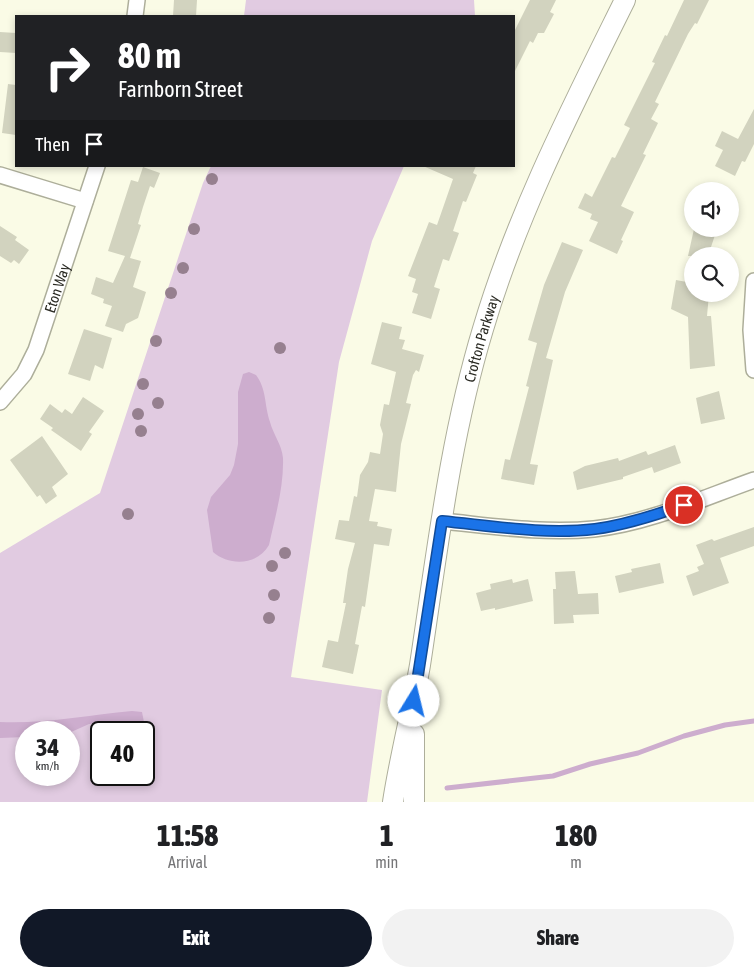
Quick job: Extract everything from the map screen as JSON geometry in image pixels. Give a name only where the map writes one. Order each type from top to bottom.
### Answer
[{"type":"street","points":[[135,15],[137,0]]},
{"type":"street","name":"Crofton Parkway","points":[[392,802],[414,701],[442,521],[466,395],[482,330],[510,248],[536,182],[625,0]]},
{"type":"street","name":"Eton Way","points":[[0,402],[24,374],[36,350],[96,167]]},
{"type":"street","points":[[0,175],[85,201]]},
{"type":"street","points":[[754,281],[752,330],[754,370]]},
{"type":"street","points":[[442,521],[530,530],[596,529],[667,511],[754,480]]},
{"type":"street","name":"Crofton Parkway","points":[[414,701],[414,802]]},
{"type":"shaded area","points":[[246,0],[474,0],[475,15],[244,15]]},
{"type":"shaded area","points":[[211,167],[404,167],[372,241],[339,362],[291,677],[382,690],[367,802],[0,802],[0,553],[100,493],[203,183]]},
{"type":"shaded area","points":[[249,372],[256,375],[262,386],[270,422],[282,453],[283,469],[279,502],[269,545],[257,557],[242,562],[227,560],[213,552],[207,510],[211,497],[230,475],[234,465],[238,444],[238,392],[243,374]]},
{"type":"shaded area","points":[[132,711],[142,712],[144,721],[90,721],[90,724],[80,728],[80,721],[34,721]]},
{"type":"shaded area","points":[[0,722],[15,722],[15,737],[0,738]]},
{"type":"building","points":[[174,0],[197,0],[196,15],[173,15]]},
{"type":"building","points":[[530,0],[556,0],[550,12],[554,14],[544,33],[538,33],[533,43],[530,41],[515,71],[515,30]]},
{"type":"building","points":[[684,0],[709,0],[697,24],[695,23],[688,34],[655,102],[659,104],[651,119],[658,123],[643,154],[646,155],[621,206],[634,212],[621,240],[623,241],[617,254],[589,241],[598,222],[590,219],[592,214],[578,208],[585,193],[592,197],[612,157],[615,158],[630,128],[624,125],[655,63],[652,62]]},
{"type":"building","points":[[0,32],[15,33],[15,53],[0,52]]},
{"type":"building","points":[[8,84],[15,85],[15,135],[2,133]]},
{"type":"building","points":[[754,109],[754,144],[745,162],[742,161],[735,176],[715,166],[723,150],[715,146],[722,131],[738,139]]},
{"type":"building","points":[[143,167],[160,173],[154,188],[150,186],[138,224],[141,225],[130,258],[141,261],[133,287],[146,292],[138,318],[126,324],[123,332],[105,326],[112,306],[103,303],[104,299],[91,294],[96,277],[113,283],[125,256],[108,251],[131,180],[138,182]]},
{"type":"building","points":[[425,167],[476,167],[473,173],[477,175],[466,202],[463,201],[453,231],[459,233],[449,261],[443,259],[434,287],[440,289],[431,319],[412,313],[418,294],[412,292],[416,279],[408,276],[429,222],[437,225],[453,179]]},
{"type":"building","points":[[0,226],[17,237],[15,240],[29,250],[19,264],[14,260],[11,263],[0,256]]},
{"type":"building","points":[[692,237],[714,237],[711,247],[690,247]]},
{"type":"building","points":[[562,242],[583,250],[565,292],[546,358],[553,360],[530,464],[538,465],[534,485],[501,479],[505,459],[510,460],[529,387],[526,386],[537,343],[528,340],[544,285]]},
{"type":"building","points":[[676,280],[684,282],[684,302],[708,302],[707,316],[711,316],[715,366],[690,369],[688,317],[671,309]]},
{"type":"building","points":[[382,322],[402,327],[399,339],[405,340],[402,349],[424,355],[419,372],[416,370],[413,375],[406,403],[411,404],[401,444],[396,492],[375,489],[369,521],[378,522],[377,526],[392,529],[389,546],[374,544],[365,607],[362,606],[355,644],[359,645],[353,674],[322,667],[328,640],[338,642],[346,603],[343,603],[348,569],[355,543],[335,539],[339,520],[349,521],[354,496],[357,497],[360,475],[368,462],[370,452],[380,454],[383,434],[380,425],[384,404],[389,405],[396,372],[371,364]]},
{"type":"building","points":[[84,329],[112,338],[103,369],[95,365],[90,381],[68,374]]},
{"type":"building","points":[[719,391],[725,419],[701,424],[696,398]]},
{"type":"building","points":[[83,397],[104,411],[89,432],[92,434],[81,451],[51,430],[53,428],[40,419],[50,404],[62,413],[65,409],[72,414]]},
{"type":"building","points":[[42,436],[68,474],[52,487],[57,496],[46,504],[40,495],[37,497],[10,460]]},
{"type":"building","points":[[675,445],[681,463],[654,473],[652,467],[623,477],[623,479],[577,490],[573,472],[585,466],[618,458],[619,461],[646,451],[648,455]]},
{"type":"building","points":[[754,527],[754,546],[720,558],[729,583],[693,596],[686,576],[699,571],[697,567],[704,564],[696,545],[712,539],[714,541]]},
{"type":"building","points":[[660,563],[664,583],[619,593],[615,576],[632,572],[631,569]]},
{"type":"building","points":[[575,571],[578,594],[598,593],[599,614],[573,615],[574,623],[554,624],[553,589],[556,589],[555,572]]},
{"type":"building","points":[[512,579],[513,583],[528,579],[533,601],[495,610],[495,608],[481,611],[476,593],[491,589],[490,584]]},
{"type":"waterway","points":[[447,788],[553,776],[590,764],[638,753],[684,736],[725,725],[754,721]]},
{"type":"route","points":[[414,701],[442,521],[557,531],[596,529],[684,505]]}]
